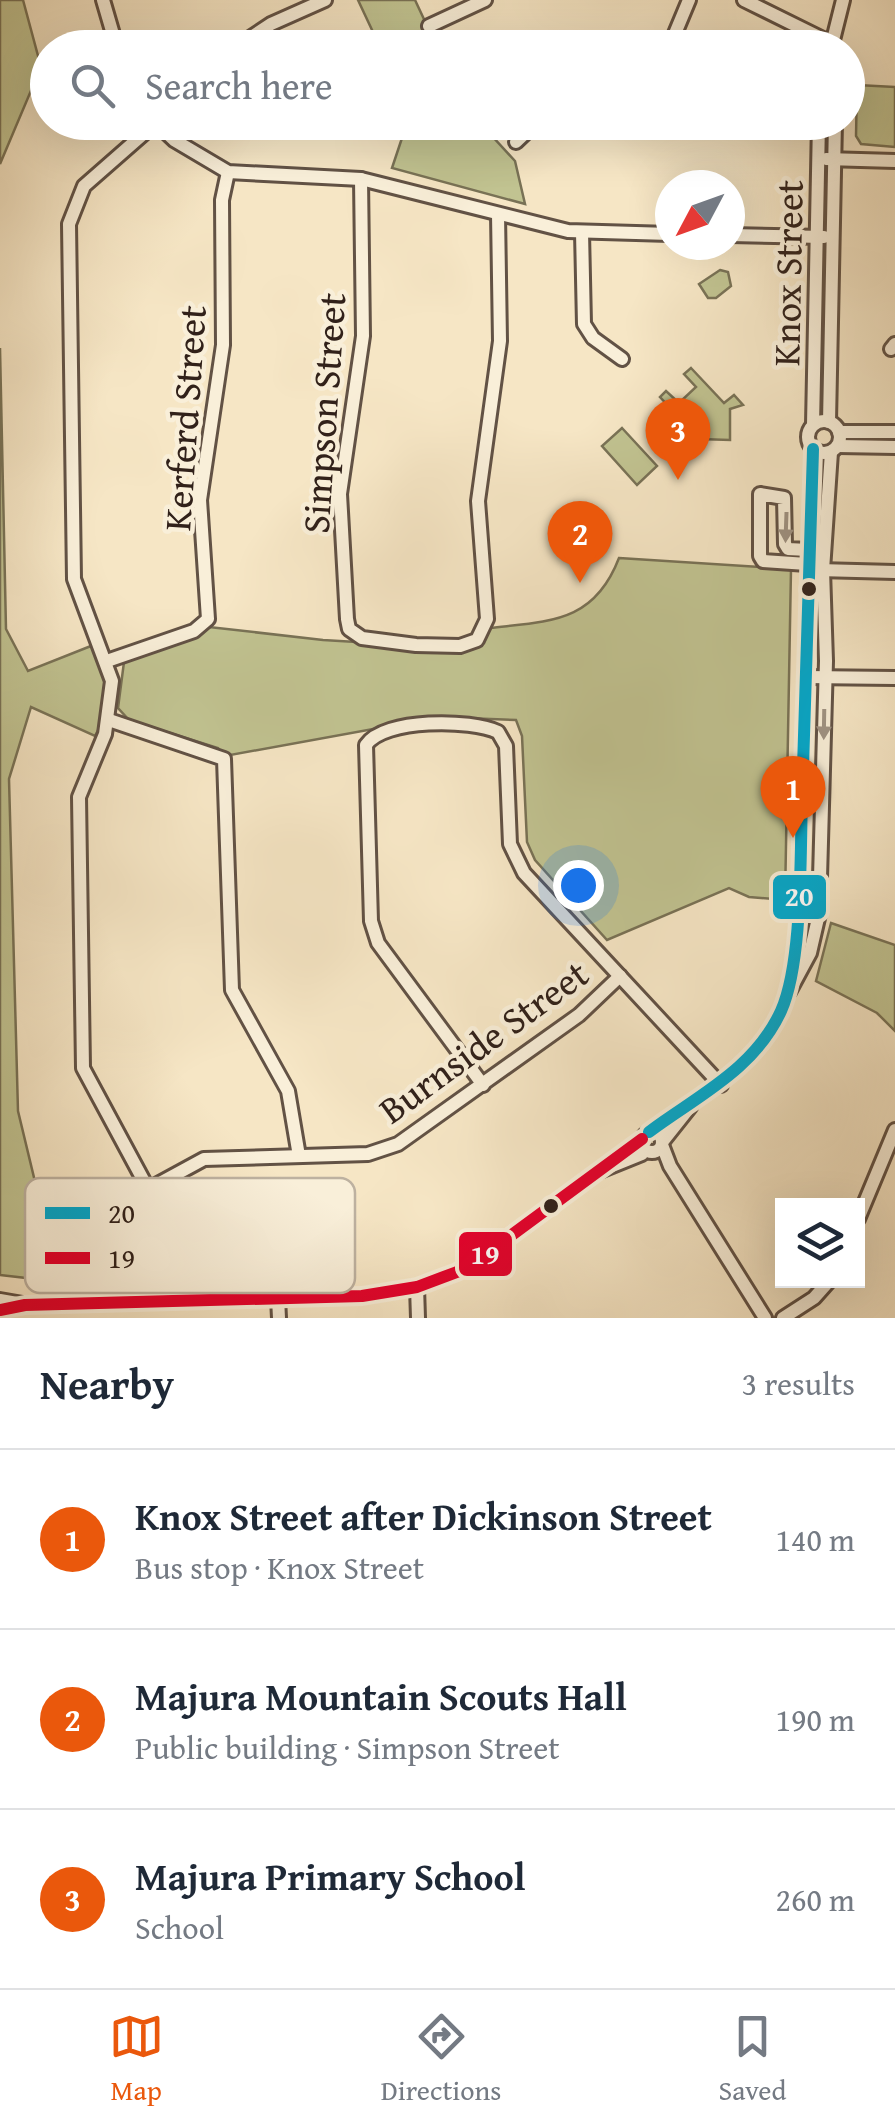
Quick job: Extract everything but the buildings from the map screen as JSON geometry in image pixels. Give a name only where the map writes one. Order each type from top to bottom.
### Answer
[{"type":"street","points":[[103,0],[111,30]]},
{"type":"street","points":[[262,30],[326,0]]},
{"type":"street","points":[[429,26],[486,0]]},
{"type":"street","points":[[676,30],[689,0]]},
{"type":"street","points":[[744,0],[801,30]]},
{"type":"street","points":[[836,30],[843,0]]},
{"type":"street","points":[[137,140],[84,186],[69,224],[72,564],[79,596],[108,661],[112,681],[109,720],[79,798],[83,1068],[142,1178]]},
{"type":"street","points":[[181,140],[228,172],[361,179],[582,232],[655,234]]},
{"type":"street","name":"Knox Street","points":[[786,997],[798,914],[813,450],[807,436],[813,425],[825,237],[823,140]]},
{"type":"street","name":"Knox Street","points":[[826,159],[831,140]]},
{"type":"street","points":[[826,159],[895,160]]},
{"type":"street","name":"Kerferd Street","points":[[108,661],[194,631],[208,619],[200,500],[224,345],[222,200],[228,172]]},
{"type":"street","name":"Simpson Street","points":[[361,179],[363,336],[340,494],[347,619],[349,629],[362,638],[460,646],[477,640],[487,620],[478,501],[499,364],[498,214]]},
{"type":"street","points":[[582,232],[584,324],[593,338],[622,359]]},
{"type":"street","points":[[745,235],[825,237]]},
{"type":"street","name":"Knox Street","points":[[0,1300],[55,1311],[138,1302],[362,1296],[417,1287],[457,1272],[600,1171],[653,1143],[721,1085],[772,1026],[810,952],[819,914],[823,570],[834,438],[825,237]]},
{"type":"street","points":[[813,425],[834,438],[895,448]]},
{"type":"street","points":[[813,450],[834,438],[895,432]]},
{"type":"street","points":[[808,561],[763,561],[760,494],[784,498],[785,544],[823,570],[895,572]]},
{"type":"street","points":[[806,678],[895,678]]},
{"type":"street","points":[[109,720],[224,759],[232,990],[288,1091],[299,1156]]},
{"type":"street","points":[[483,1085],[378,943],[371,921],[366,745],[374,735],[434,722],[498,732],[506,746],[507,814],[515,857],[721,1085]]},
{"type":"street","name":"Burnside Street","points":[[170,1178],[204,1160],[384,1150],[414,1134],[579,1015],[620,976]]},
{"type":"street","points":[[865,1202],[895,1130]]},
{"type":"street","points":[[653,1143],[765,1318]]},
{"type":"street","points":[[417,1287],[418,1318]]},
{"type":"street","points":[[783,1318],[823,1288]]},
{"type":"street","points":[[198,1293],[200,1300]]},
{"type":"street","points":[[278,1298],[279,1318]]},
{"type":"street","points":[[138,1302],[139,1318]]},
{"type":"street","name":"Knox Street","points":[[0,1310],[25,1304]]},
{"type":"green space","points":[[0,0],[23,0],[31,30],[30,93],[0,164]]},
{"type":"green space","points":[[358,0],[415,0],[429,30],[372,30]]},
{"type":"green space","points":[[865,85],[895,87],[895,147],[861,144],[858,140],[865,140]]},
{"type":"green space","points":[[401,140],[496,140],[515,161],[525,204],[392,168]]},
{"type":"green space","points":[[720,270],[728,272],[731,286],[716,298],[708,298],[699,284]]},
{"type":"green space","points":[[0,348],[6,629],[28,671],[96,644],[106,702],[95,736],[31,707],[9,779],[18,1111],[34,1178],[25,1178],[25,1278],[0,1275]]},
{"type":"green space","points":[[691,368],[724,403],[734,395],[743,405],[730,409],[730,440],[699,439],[660,397],[666,391],[679,403],[696,387],[684,374]]},
{"type":"green space","points":[[622,428],[657,466],[637,485],[602,446]]},
{"type":"green space","points":[[619,558],[791,569],[785,900],[749,897],[729,888],[607,940],[535,860],[527,842],[522,736],[516,720],[439,717],[225,756],[218,748],[129,720],[118,708],[124,662],[209,627],[323,640],[473,649],[490,628],[551,620],[583,607],[609,579]]},
{"type":"green space","points":[[831,923],[895,945],[895,1031],[877,1013],[816,981]]},
{"type":"transit line","name":"20","points":[[649,1132],[723,1080],[756,1050],[770,1032],[788,990],[799,907],[813,449]]},
{"type":"transit line","name":"19","points":[[0,1310],[25,1305],[362,1296],[417,1287],[457,1272],[486,1254],[642,1139]]},
{"type":"place","name":"Majura Primary School","points":[[678,480]]},
{"type":"place","name":"Majura Mountain Scouts Hall","points":[[580,583]]},
{"type":"place","name":"Knox Street after Dickinson Street","points":[[793,838]]}]
